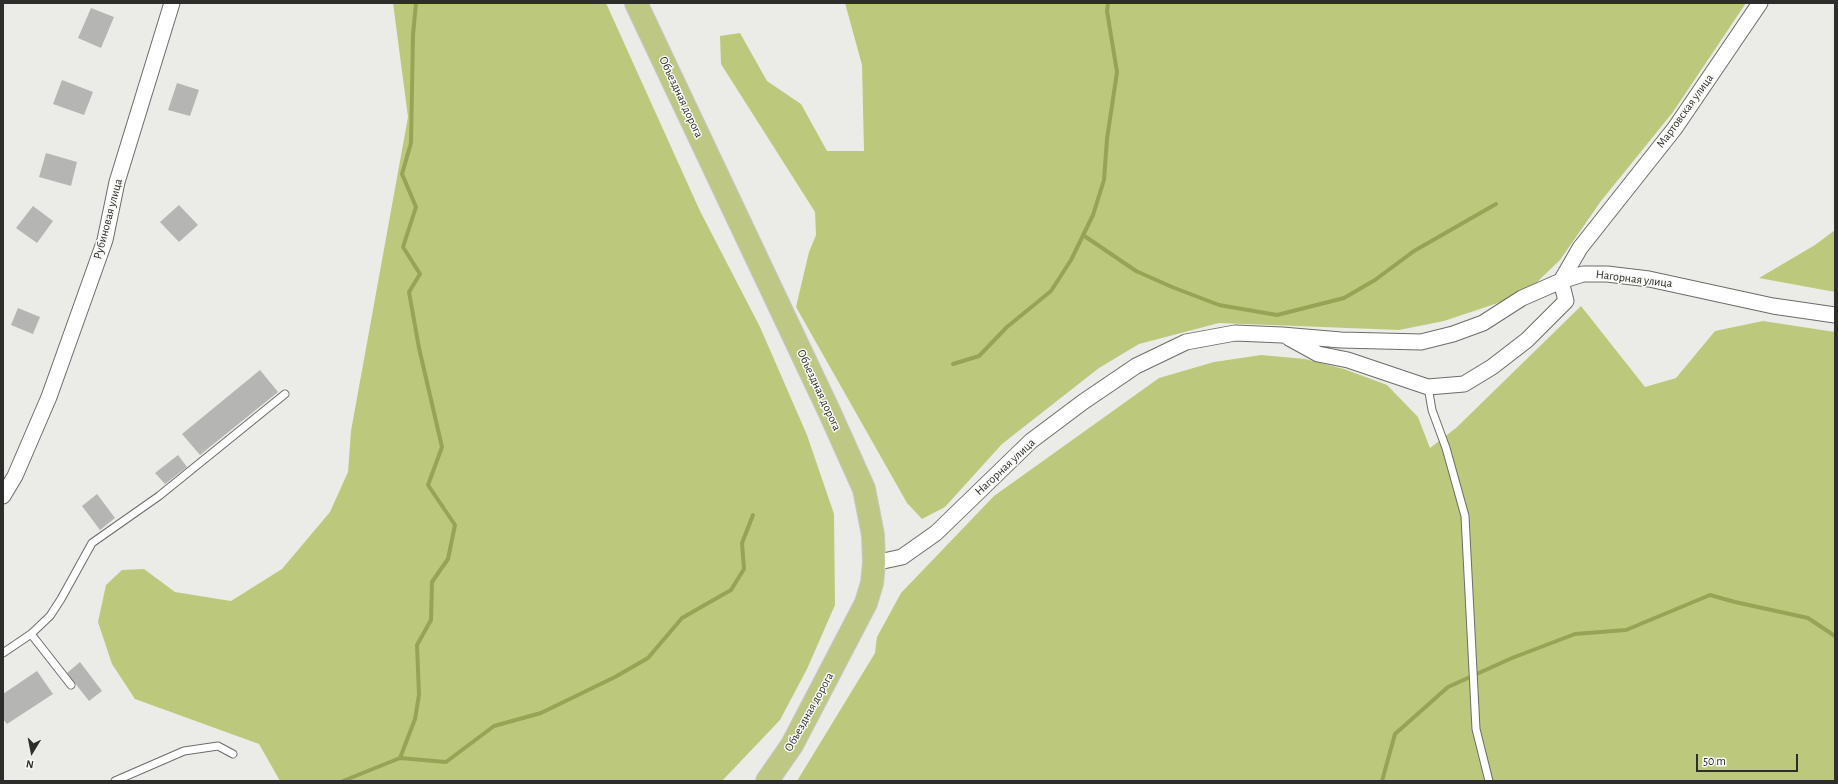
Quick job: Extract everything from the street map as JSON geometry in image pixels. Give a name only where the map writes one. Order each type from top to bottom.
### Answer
[{"type":"main road","name":"Объездная дорога","points":[[636,3],[826,404],[864,489],[873,535],[874,563],[872,583],[866,603],[792,746],[767,781]]},
{"type":"street","name":"Рубиновая улица","points":[[3,496],[9,477],[49,397],[105,240],[117,182],[172,3]]},
{"type":"street","name":"Мартовская улица","points":[[1561,281],[1580,248],[1675,128],[1760,3]]},
{"type":"street","name":"Нагорная улица","points":[[874,563],[902,557],[936,533],[1031,441],[1083,402],[1136,366],[1186,342],[1235,333],[1341,340],[1421,342],[1453,334],[1483,323],[1522,298],[1561,281],[1583,274],[1607,274],[1649,279],[1773,306],[1835,315]]},
{"type":"street","points":[[1282,335],[1318,354],[1348,360],[1428,387],[1464,384],[1492,367],[1522,344],[1566,301],[1561,281]]},
{"type":"lane","points":[[1428,387],[1432,410],[1446,448],[1465,516],[1476,729],[1489,781]]},
{"type":"lane","points":[[3,653],[31,634],[50,616],[92,543],[159,496],[285,394]]},
{"type":"lane","points":[[31,634],[71,685]]},
{"type":"lane","points":[[115,781],[184,751],[218,746],[233,754]]},
{"type":"green space","points":[[393,3],[606,3],[700,211],[760,327],[807,435],[834,514],[835,605],[807,669],[780,720],[722,781],[280,781],[259,744],[135,699],[112,664],[98,622],[106,585],[122,570],[144,569],[175,592],[231,601],[282,569],[330,512],[348,472],[351,431],[408,117]]},
{"type":"green space","points":[[845,3],[1746,3],[1673,112],[1601,201],[1560,260],[1536,283],[1504,301],[1444,321],[1399,330],[1219,323],[1139,344],[1099,368],[1002,444],[945,507],[922,519],[907,503],[796,307],[809,252],[816,235],[815,212],[721,64],[720,36],[740,33],[767,81],[801,104],[827,151],[864,151],[862,65]]},
{"type":"green space","points":[[1835,230],[1835,292],[1759,278],[1815,245]]},
{"type":"green space","points":[[1581,306],[1645,387],[1676,378],[1715,331],[1763,321],[1835,332],[1835,781],[797,781],[875,653],[877,637],[901,593],[994,496],[1159,378],[1214,362],[1261,355],[1305,359],[1344,369],[1387,385],[1418,417],[1430,448],[1456,428]]},
{"type":"building","points":[[91,8],[114,17],[101,48],[78,38]]},
{"type":"building","points":[[62,80],[93,92],[84,115],[53,104]]},
{"type":"building","points":[[177,83],[199,90],[190,116],[168,110]]},
{"type":"building","points":[[46,153],[77,162],[71,186],[39,177]]},
{"type":"building","points":[[179,205],[198,225],[179,242],[160,222]]},
{"type":"building","points":[[33,206],[53,221],[37,243],[16,228]]},
{"type":"building","points":[[18,308],[40,317],[33,334],[11,325]]},
{"type":"building","points":[[260,370],[278,392],[200,455],[182,434]]},
{"type":"building","points":[[178,455],[187,467],[165,484],[155,473]]},
{"type":"building","points":[[97,494],[115,518],[100,530],[82,506]]},
{"type":"building","points":[[80,662],[102,691],[89,701],[67,673]]},
{"type":"building","points":[[37,671],[53,694],[7,724],[3,719],[3,694]]},
{"type":"waterway","points":[[400,758],[415,719],[419,695],[417,645],[431,620],[432,582],[448,559],[455,525],[428,485],[442,447],[419,348],[409,292],[420,274],[403,247],[416,207],[402,174],[411,143],[413,35],[416,3]]},
{"type":"waterway","points":[[953,364],[979,356],[1007,327],[1051,291],[1071,260],[1093,215],[1104,180],[1107,139],[1117,72],[1107,11],[1108,3]]},
{"type":"waterway","points":[[1083,235],[1136,271],[1172,287],[1219,305],[1277,315],[1344,298],[1375,280],[1414,251],[1496,204]]},
{"type":"waterway","points":[[343,781],[400,758],[446,762],[494,726],[541,713],[615,677],[648,658],[682,618],[731,590],[744,569],[742,543],[753,515]]},
{"type":"waterway","points":[[1382,781],[1395,734],[1448,687],[1512,658],[1575,634],[1626,630],[1710,595],[1808,618],[1835,636]]}]
